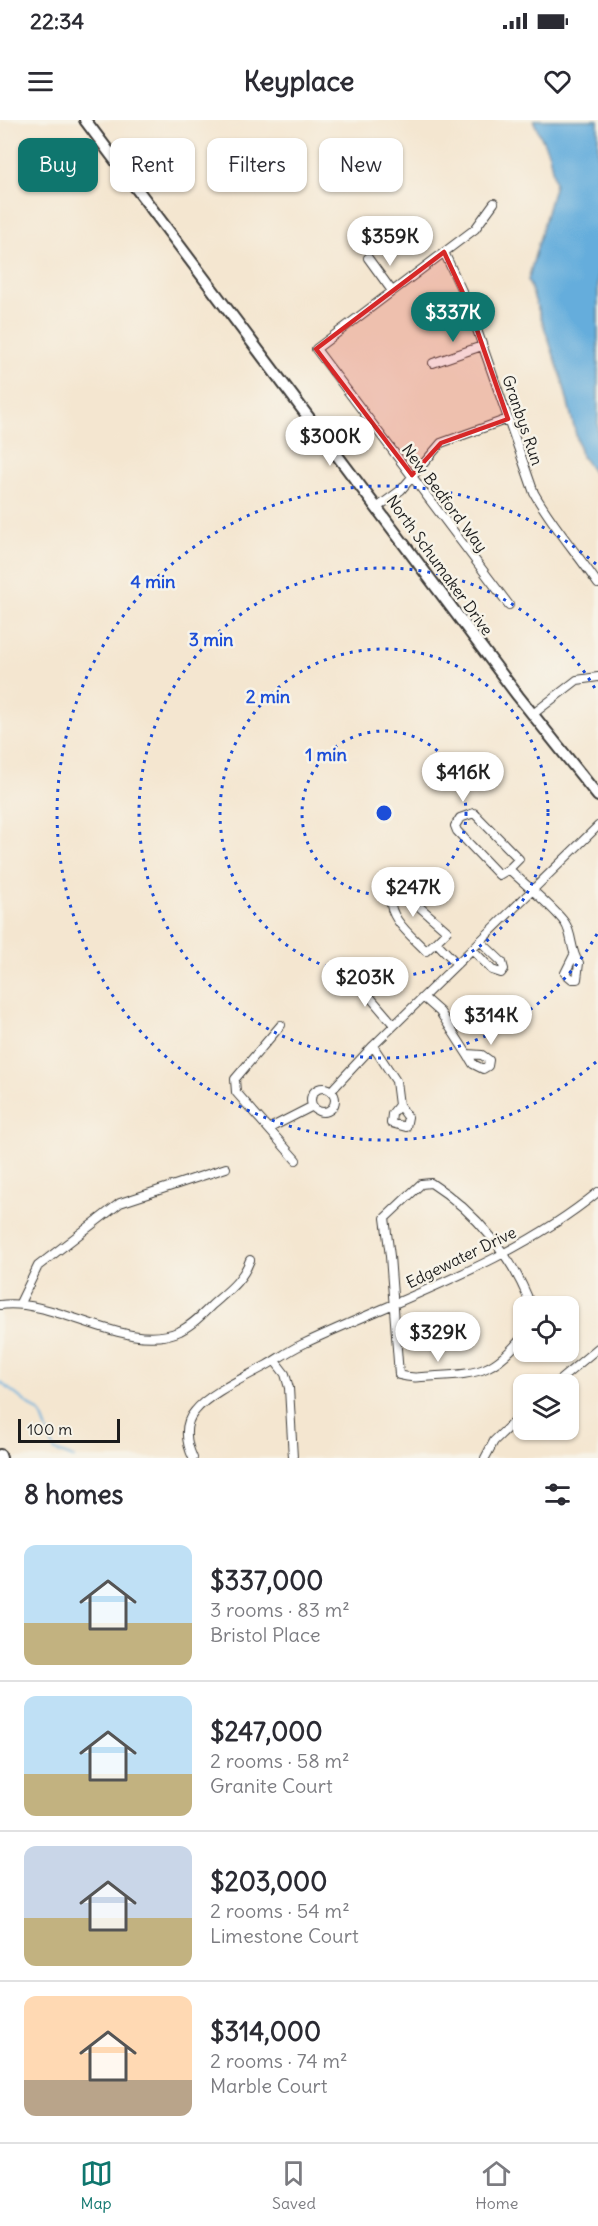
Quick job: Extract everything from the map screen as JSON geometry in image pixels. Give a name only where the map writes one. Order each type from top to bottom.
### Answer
[{"type":"street","name":"North Schumaker Drive","points":[[85,120],[533,714],[598,796]]},
{"type":"street","points":[[368,258],[392,291],[475,229],[494,203]]},
{"type":"street","name":"Granbys Run","points":[[444,252],[468,304],[534,493],[545,513],[598,584]]},
{"type":"street","name":"New Bedford Way","points":[[392,291],[316,349],[509,605]]},
{"type":"street","points":[[433,363],[482,346]]},
{"type":"street","points":[[378,507],[401,490],[441,443],[508,419]]},
{"type":"street","points":[[533,714],[577,680],[598,677]]},
{"type":"street","points":[[474,813],[519,859],[509,869],[499,875],[457,831],[455,826],[460,818],[474,813]]},
{"type":"street","points":[[331,1091],[394,1025],[598,826]]},
{"type":"street","points":[[509,869],[565,922],[571,936],[574,955]]},
{"type":"street","points":[[399,890],[408,894],[447,931],[436,942],[426,951],[393,915],[389,903],[391,894],[399,890]]},
{"type":"street","points":[[472,949],[492,970],[501,973],[504,969],[502,962],[480,941]]},
{"type":"street","points":[[436,942],[457,964]]},
{"type":"street","points":[[352,976],[394,1025]]},
{"type":"street","points":[[423,997],[440,1012],[467,1054]]},
{"type":"street","points":[[281,1025],[235,1079],[236,1092],[296,1160]]},
{"type":"street","points":[[373,1046],[396,1081],[399,1105]]},
{"type":"street","points":[[320,1089],[331,1091],[335,1098],[331,1109],[319,1111],[313,1106],[314,1093],[320,1089]]},
{"type":"street","points":[[270,1128],[313,1106]]},
{"type":"street","points":[[20,1304],[38,1266],[120,1203],[226,1168]]},
{"type":"street","points":[[513,1348],[483,1371],[474,1374],[413,1379],[399,1375],[385,1218],[421,1184],[431,1183],[453,1198],[503,1254],[523,1283],[528,1296]]},
{"type":"street","name":"Edgewater Drive","points":[[193,1458],[188,1443],[188,1422],[202,1402],[301,1345],[393,1306],[503,1254],[569,1215],[598,1192]]},
{"type":"street","points":[[0,1305],[20,1304],[137,1336],[160,1337],[191,1324],[240,1280],[250,1260]]},
{"type":"street","points":[[567,1374],[598,1348]]},
{"type":"street","points":[[275,1361],[285,1374],[289,1388],[293,1458]]},
{"type":"street","points":[[485,1458],[494,1441],[513,1423]]},
{"type":"highlighted area","points":[[444,252],[468,304],[508,419],[441,443],[412,475],[316,349]]},
{"type":"water","points":[[533,120],[598,120],[598,479],[581,455],[562,379],[528,280],[555,184],[549,154]]},
{"type":"waterway","points":[[0,1382],[41,1414],[55,1451],[74,1458]]}]
